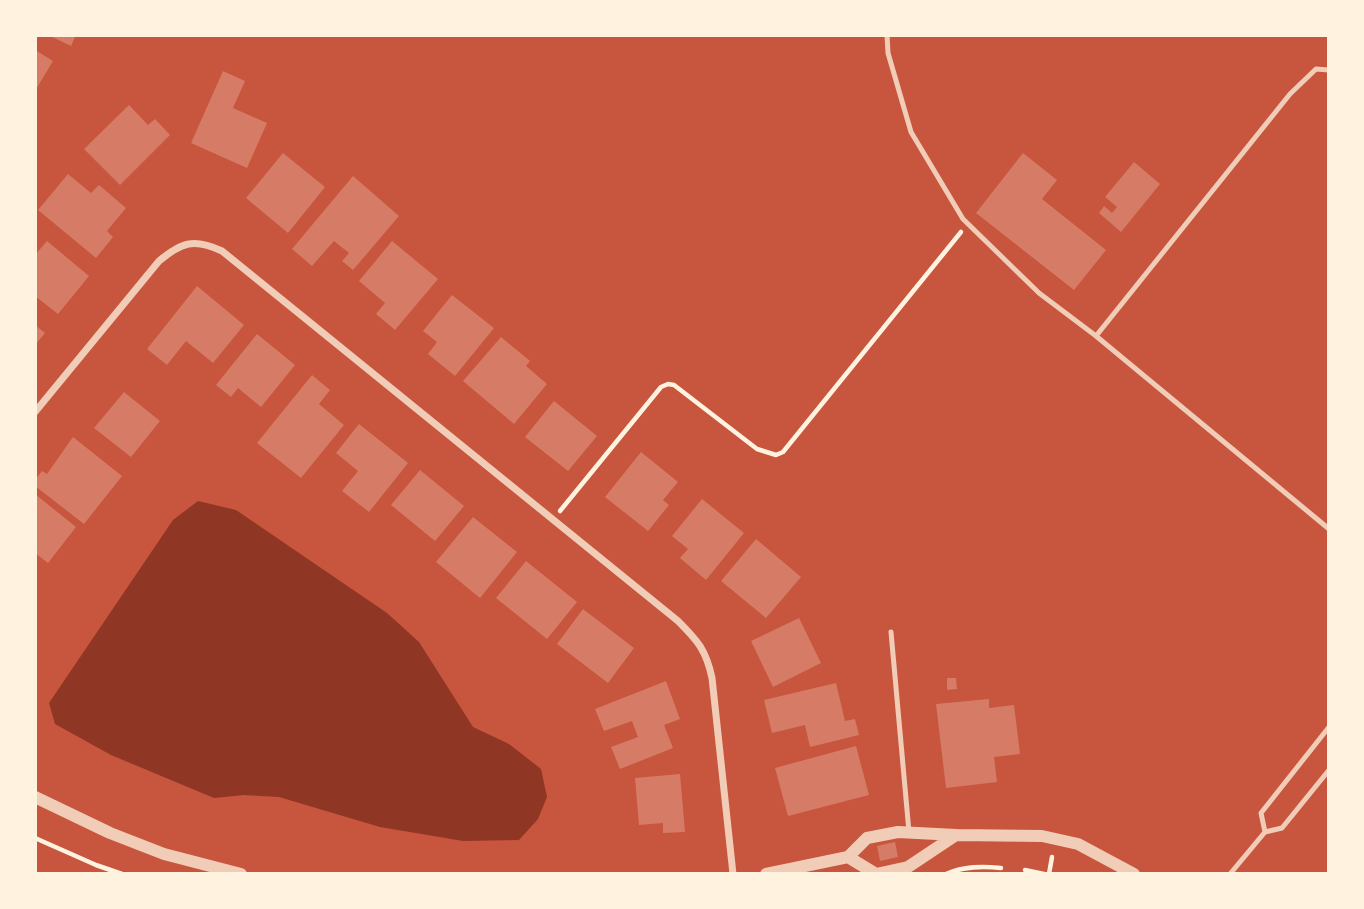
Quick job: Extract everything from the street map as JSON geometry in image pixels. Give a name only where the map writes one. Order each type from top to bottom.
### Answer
[{"type":"street","points":[[35,412],[159,261],[175,248],[191,243],[206,243],[222,251],[678,621],[701,645],[712,678],[733,874]]},
{"type":"street","points":[[35,797],[110,833],[164,854],[241,874]]},
{"type":"street","points":[[766,874],[848,857],[867,838],[909,832],[1042,836],[1078,844],[1134,874]]},
{"type":"street","points":[[848,857],[876,874],[908,867],[956,835]]},
{"type":"lane","points":[[887,35],[888,53],[911,132],[967,224],[1039,293],[1096,336],[1329,529]]},
{"type":"lane","points":[[1096,336],[1290,94],[1316,69],[1329,70]]},
{"type":"lane","points":[[891,632],[909,832]]},
{"type":"lane","points":[[1265,831],[1261,813],[1329,727]]},
{"type":"lane","points":[[1230,874],[1265,831],[1282,828],[1329,770]]},
{"type":"path","points":[[553,520],[661,387],[667,384],[674,385],[757,449],[776,455],[783,452],[967,224]]},
{"type":"path","points":[[35,838],[122,874]]},
{"type":"path","points":[[1025,870],[1046,874],[1052,857]]},
{"type":"path","points":[[946,874],[959,868],[1001,868]]},
{"type":"shaded area","points":[[198,501],[236,510],[387,613],[419,642],[473,727],[509,744],[541,769],[547,797],[538,819],[519,840],[463,841],[380,827],[279,797],[244,795],[214,798],[111,755],[55,724],[49,703],[173,520]]},
{"type":"building","points":[[48,35],[76,35],[71,46]]},
{"type":"building","points":[[35,50],[53,61],[35,91]]},
{"type":"building","points":[[223,71],[245,81],[233,108],[267,123],[247,168],[191,143]]},
{"type":"building","points":[[129,105],[148,125],[155,119],[170,135],[120,185],[84,149]]},
{"type":"building","points":[[283,153],[325,187],[288,233],[246,198]]},
{"type":"building","points":[[1023,153],[1057,180],[1042,199],[1106,250],[1074,290],[976,213]]},
{"type":"building","points":[[1134,162],[1160,184],[1121,232],[1099,213],[1104,206],[1112,213],[1117,207],[1105,197]]},
{"type":"building","points":[[68,174],[91,193],[99,185],[126,208],[107,231],[113,237],[96,258],[38,210]]},
{"type":"building","points":[[353,176],[399,216],[353,270],[342,261],[349,253],[334,241],[312,266],[292,249]]},
{"type":"building","points":[[47,241],[89,276],[58,314],[35,296],[35,255]]},
{"type":"building","points":[[392,241],[438,279],[395,330],[376,314],[385,303],[359,281]]},
{"type":"building","points":[[197,286],[244,325],[213,363],[186,341],[167,365],[147,349]]},
{"type":"building","points":[[452,295],[494,328],[455,376],[428,354],[437,342],[423,331]]},
{"type":"building","points":[[35,325],[45,333],[35,345]]},
{"type":"building","points":[[257,334],[295,365],[261,407],[238,388],[231,397],[216,385]]},
{"type":"building","points":[[501,337],[530,361],[526,366],[547,384],[514,424],[463,381]]},
{"type":"building","points":[[312,375],[330,390],[319,404],[344,425],[301,478],[257,443]]},
{"type":"building","points":[[124,392],[160,421],[131,457],[94,428]]},
{"type":"building","points":[[554,401],[597,436],[568,471],[525,437]]},
{"type":"building","points":[[359,424],[408,463],[369,512],[342,491],[358,471],[336,453]]},
{"type":"building","points":[[73,437],[122,476],[84,524],[35,486],[35,480],[42,471],[47,474]]},
{"type":"building","points":[[641,452],[678,482],[663,500],[669,505],[648,531],[605,497]]},
{"type":"building","points":[[420,470],[464,506],[435,541],[391,505]]},
{"type":"building","points":[[35,494],[76,527],[48,563],[35,553]]},
{"type":"building","points":[[702,499],[744,533],[706,580],[680,558],[688,549],[672,536]]},
{"type":"building","points":[[473,517],[517,552],[480,598],[436,562]]},
{"type":"building","points":[[756,539],[801,577],[766,618],[721,581]]},
{"type":"building","points":[[526,561],[577,602],[547,639],[496,598]]},
{"type":"building","points":[[583,609],[634,648],[608,683],[557,644]]},
{"type":"building","points":[[799,618],[821,663],[773,687],[751,641]]},
{"type":"building","points":[[947,678],[956,678],[957,689],[947,690]]},
{"type":"building","points":[[666,681],[680,719],[664,725],[673,748],[620,769],[611,747],[638,737],[632,721],[604,731],[595,709]]},
{"type":"building","points":[[836,683],[845,721],[855,719],[859,735],[810,747],[805,725],[772,733],[764,700]]},
{"type":"building","points":[[989,699],[989,708],[1014,705],[1020,754],[994,757],[997,782],[946,788],[936,704]]},
{"type":"building","points":[[856,746],[869,795],[788,816],[775,768]]},
{"type":"building","points":[[680,774],[685,832],[663,833],[663,823],[639,825],[635,778]]},
{"type":"building","points":[[895,842],[898,857],[880,861],[877,846]]}]
